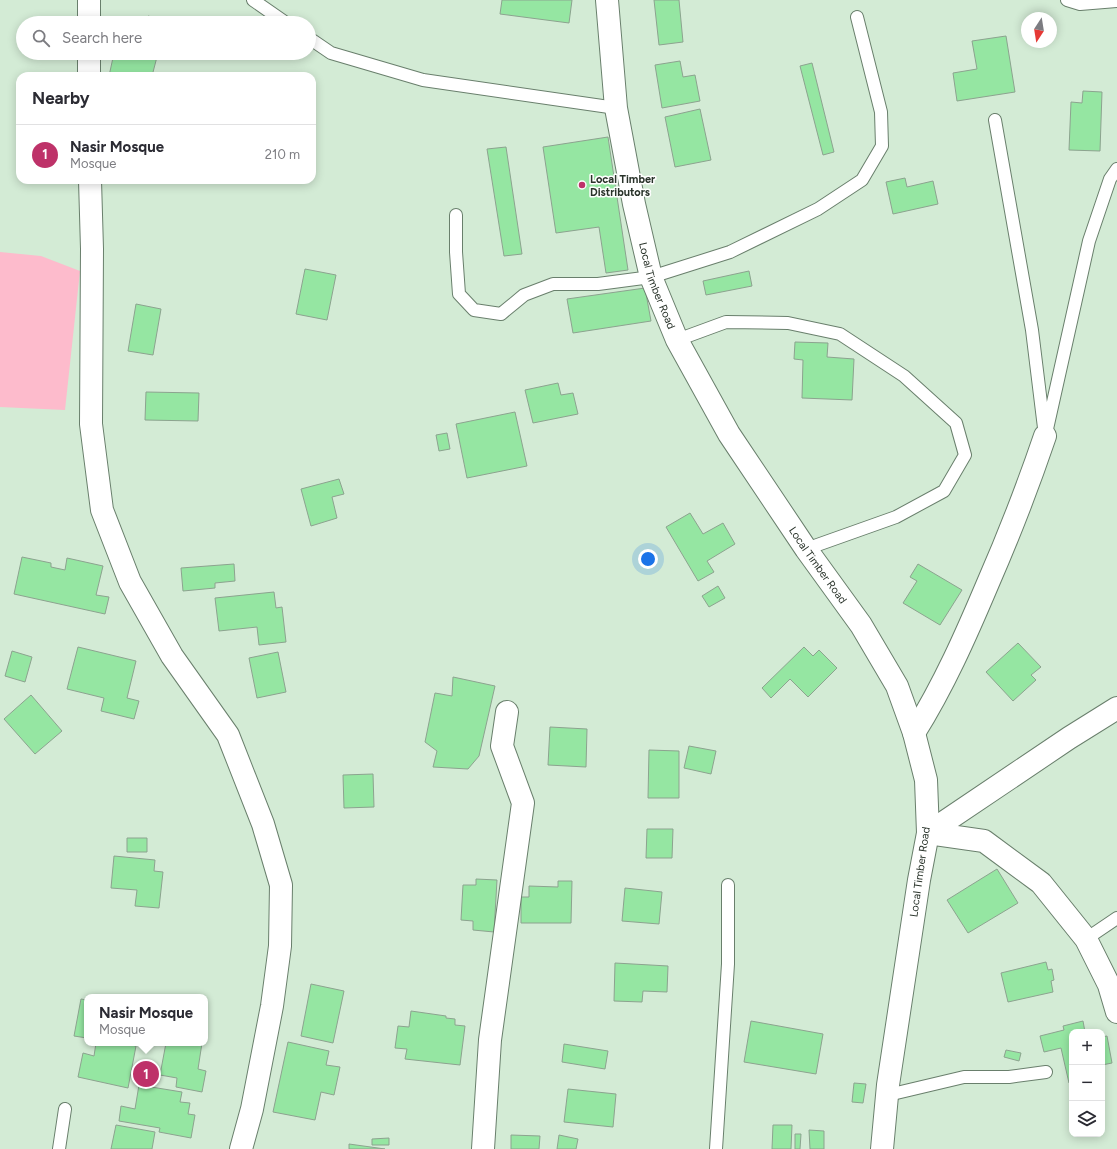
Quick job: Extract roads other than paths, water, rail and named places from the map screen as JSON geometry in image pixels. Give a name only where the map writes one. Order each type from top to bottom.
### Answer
[{"type":"street","points":[[89,0],[89,16]]},
{"type":"street","name":"Local Timber Road","points":[[611,5],[616,108],[634,204],[652,277],[677,340],[729,434],[806,549],[861,625],[897,686],[914,734],[926,780],[928,833],[919,880],[888,1095],[882,1149]]},
{"type":"street","points":[[89,60],[89,72]]},
{"type":"street","points":[[90,184],[92,249],[91,424],[102,510],[130,582],[172,656],[228,735],[263,824],[281,885],[280,946],[272,1006],[252,1109],[241,1149]]},
{"type":"street","points":[[914,734],[934,702],[956,658],[1026,494],[1045,436]]},
{"type":"street","points":[[928,833],[1069,738],[1117,708]]},
{"type":"street","points":[[482,1149],[490,1040],[523,803],[502,746],[508,712]]},
{"type":"street","points":[[928,833],[984,841],[1041,883],[1086,939],[1109,985],[1117,1012]]},
{"type":"lane","points":[[253,0],[276,16]]},
{"type":"lane","points":[[1067,0],[1080,4],[1117,1]]},
{"type":"lane","points":[[456,215],[456,252],[459,294],[474,310],[501,314],[524,295],[553,284],[598,284],[652,277],[730,252],[818,209],[862,180],[882,146],[881,112],[857,17]]},
{"type":"lane","points":[[316,43],[331,53],[424,80],[616,108]]},
{"type":"lane","points":[[995,120],[1032,330],[1045,436]]},
{"type":"lane","points":[[1045,436],[1089,241],[1110,179],[1117,169]]},
{"type":"lane","points":[[677,340],[726,322],[788,324],[840,334],[904,376],[956,423],[965,456],[944,491],[896,517],[806,549]]},
{"type":"lane","points":[[716,1149],[728,964],[728,885]]},
{"type":"lane","points":[[1086,939],[1117,918]]},
{"type":"lane","points":[[888,1095],[964,1077],[1009,1077],[1046,1072]]},
{"type":"lane","points":[[59,1149],[65,1109]]},
{"type":"place","name":"Local Timber Distributors","points":[[582,185]]},
{"type":"place","name":"Nasir Mosque","points":[[146,1074]]}]
